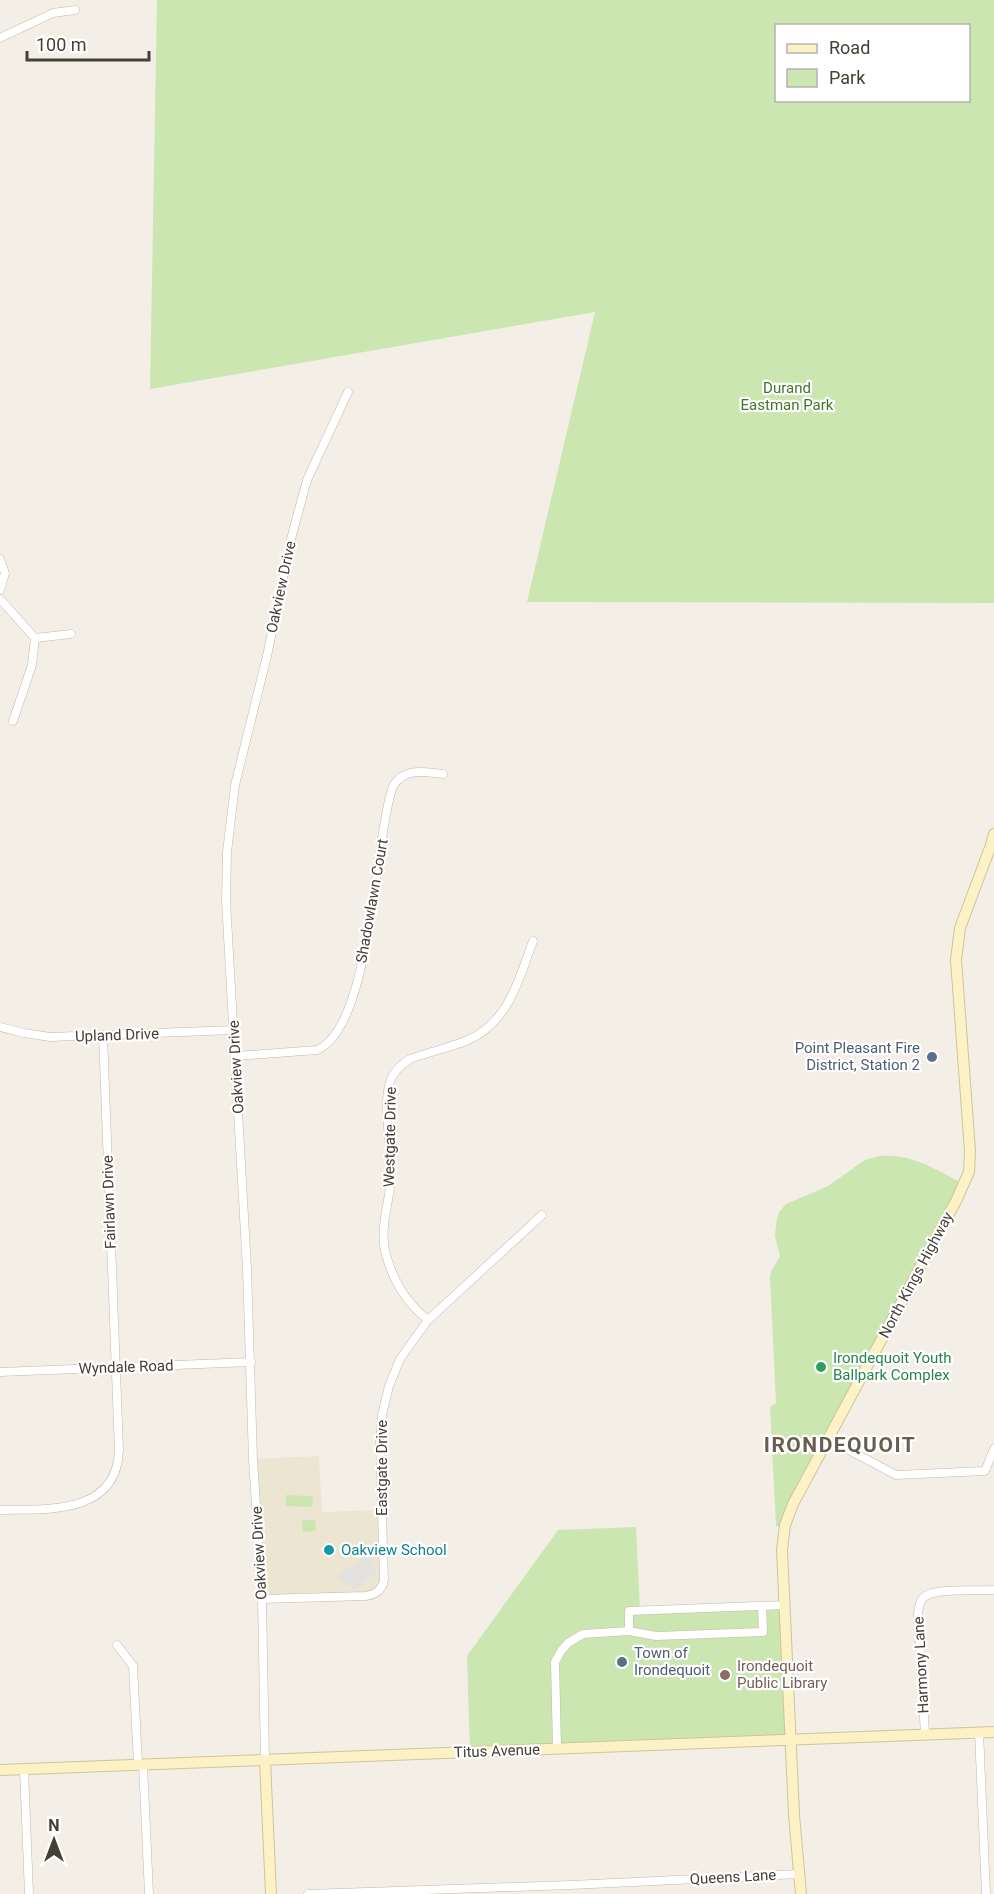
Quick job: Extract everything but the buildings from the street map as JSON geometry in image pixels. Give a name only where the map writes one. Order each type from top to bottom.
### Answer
[{"type":"main road","name":"North Kings Highway","points":[[801,1894],[790,1739],[782,1544],[785,1525],[793,1504],[918,1273],[969,1172],[970,1151],[956,960],[960,928],[992,845],[994,834]]},
{"type":"main road","name":"Titus Avenue","points":[[0,1770],[994,1732]]},
{"type":"main road","points":[[265,1761],[271,1894]]},
{"type":"street","points":[[0,38],[53,13],[75,10]]},
{"type":"street","name":"Oakview Drive","points":[[265,1761],[262,1599],[253,1460],[251,1362],[236,1056],[226,901],[226,852],[235,785],[267,656],[302,494],[322,443],[348,392]]},
{"type":"street","points":[[0,559],[5,573],[0,590]]},
{"type":"street","points":[[0,599],[35,638],[32,665],[13,721]]},
{"type":"street","points":[[35,638],[71,634]]},
{"type":"street","name":"Shadowlawn Court","points":[[236,1056],[317,1050],[335,1037],[343,1021],[363,961],[393,786],[397,779],[409,772],[443,774]]},
{"type":"street","name":"Westgate Drive","points":[[428,1320],[413,1307],[398,1286],[388,1262],[383,1237],[391,1179],[388,1100],[391,1079],[410,1059],[470,1039],[498,1019],[510,1000],[533,940]]},
{"type":"street","name":"Upland Drive","points":[[0,1027],[39,1036],[103,1036],[234,1030]]},
{"type":"street","name":"Fairlawn Drive","points":[[0,1510],[47,1509],[73,1505],[93,1498],[109,1484],[119,1459],[103,1036]]},
{"type":"street","name":"Eastgate Drive","points":[[262,1599],[365,1596],[375,1594],[382,1588],[384,1580],[380,1443],[382,1414],[389,1386],[400,1359],[428,1320],[542,1215]]},
{"type":"street","name":"Wyndale Road","points":[[0,1372],[251,1362]]},
{"type":"street","points":[[828,1439],[896,1475],[985,1471],[994,1449]]},
{"type":"street","name":"Harmony Lane","points":[[925,1734],[919,1604],[923,1598],[935,1592],[994,1590]]},
{"type":"street","points":[[629,1631],[629,1611],[785,1605]]},
{"type":"street","points":[[557,1748],[555,1662],[567,1643],[583,1634],[629,1631],[656,1636],[763,1632],[762,1606]]},
{"type":"street","points":[[117,1645],[133,1666],[149,1894]]},
{"type":"street","points":[[979,1732],[986,1894]]},
{"type":"street","points":[[24,1769],[29,1894]]},
{"type":"street","name":"Queens Lane","points":[[308,1894],[799,1874]]},
{"type":"street","points":[[571,1885],[572,1894]]},
{"type":"shaded area","points":[[319,1456],[322,1512],[382,1510],[384,1580],[375,1594],[262,1599],[253,1459]]},
{"type":"shaded area","points":[[367,1555],[378,1572],[353,1590],[349,1584],[345,1586],[337,1576]]},
{"type":"green space","name":"Durand Eastman Park","points":[[157,0],[994,0],[994,603],[527,602],[595,312],[150,389]]},
{"type":"green space","name":"Irondequoit Youth Ballpark Complex","points":[[880,1156],[914,1160],[964,1184],[784,1528],[776,1526],[770,1407],[776,1403],[770,1277],[780,1256],[775,1236],[779,1212],[786,1204],[828,1186],[865,1160]]},
{"type":"green space","points":[[286,1495],[313,1496],[312,1507],[286,1506]]},
{"type":"green space","points":[[302,1520],[315,1520],[316,1531],[303,1532]]},
{"type":"green space","points":[[636,1527],[640,1610],[785,1604],[790,1739],[470,1752],[467,1656],[558,1530]]},
{"type":"place","name":"Point Pleasant Fire District, Station 2","points":[[932,1057]]},
{"type":"place","name":"Irondequoit Youth Ballpark Complex","points":[[821,1367]]},
{"type":"place","name":"Oakview School","points":[[329,1550]]},
{"type":"place","name":"Town of Irondequoit","points":[[622,1662]]},
{"type":"place","name":"Irondequoit Public Library","points":[[725,1675]]},
{"type":"district","name":"IRONDEQUOIT","points":[[840,1445]]}]
